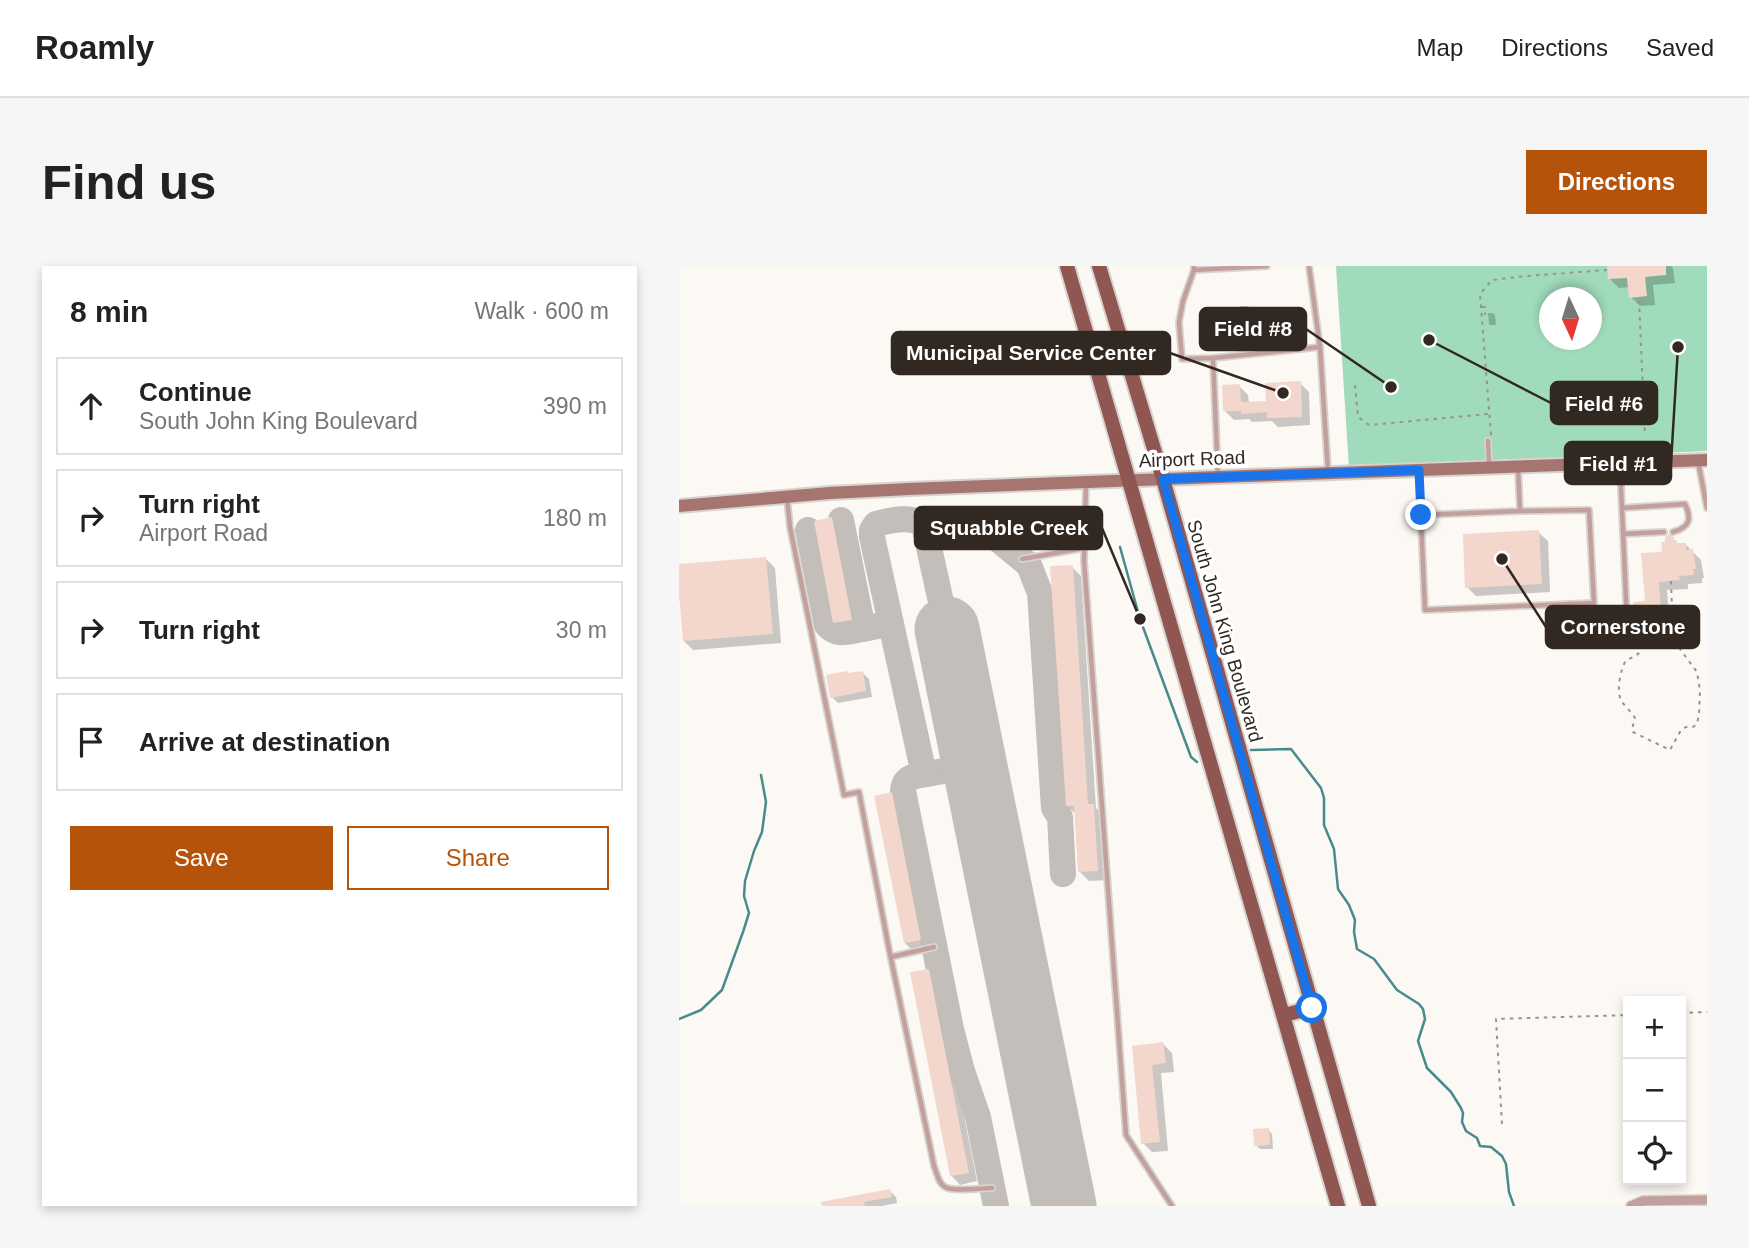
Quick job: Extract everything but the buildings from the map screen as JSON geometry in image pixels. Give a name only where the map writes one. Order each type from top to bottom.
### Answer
[{"type":"main road","points":[[1067,266],[1338,1206]]},
{"type":"main road","name":"South John King Boulevard","points":[[1099,266],[1163,479],[1369,1206]]},
{"type":"main road","points":[[1284,1015],[1312,1008]]},
{"type":"street","name":"Airport Road","points":[[679,506],[887,490],[1702,460]]},
{"type":"street","points":[[1631,1206],[1643,1201],[1707,1200]]},
{"type":"lane","points":[[1266,266],[1194,268],[1179,322],[1182,359],[1320,347]]},
{"type":"lane","points":[[1309,266],[1320,347],[1328,473]]},
{"type":"lane","points":[[1213,358],[1218,477]]},
{"type":"lane","points":[[1489,468],[1490,440]]},
{"type":"lane","points":[[1702,460],[1707,508]]},
{"type":"lane","points":[[1620,463],[1628,645]]},
{"type":"lane","points":[[1518,467],[1520,512]]},
{"type":"lane","points":[[1419,470],[1425,610],[1594,604],[1589,510],[1421,515]]},
{"type":"lane","points":[[1086,482],[1084,548],[1126,1135],[1172,1206]]},
{"type":"lane","points":[[786,497],[844,795],[859,792],[934,1166],[946,1188],[992,1188]]},
{"type":"lane","points":[[1622,508],[1685,504],[1689,520],[1685,528],[1674,531]]},
{"type":"lane","points":[[1623,534],[1664,532]]},
{"type":"lane","points":[[1022,559],[1084,548]]},
{"type":"lane","points":[[891,957],[934,947]]},
{"type":"path","points":[[1484,317],[1480,294],[1492,280],[1607,270]]},
{"type":"path","points":[[1639,300],[1645,436]]},
{"type":"path","points":[[1481,307],[1485,307],[1490,440]]},
{"type":"path","points":[[1355,385],[1358,417],[1369,425],[1489,414]]},
{"type":"path","points":[[1671,581],[1677,645],[1697,672],[1700,703],[1697,723],[1681,730],[1670,750],[1633,732],[1635,718],[1621,701],[1619,687],[1623,665],[1626,660],[1641,652],[1644,645],[1644,613],[1673,612]]},
{"type":"path","points":[[1686,1013],[1707,1012]]},
{"type":"path","points":[[1502,1124],[1496,1019],[1623,1015]]},
{"type":"green space","points":[[1336,266],[1707,266],[1707,451],[1349,468]]},
{"type":"waterway","points":[[1120,547],[1140,619],[1191,757],[1197,762]]},
{"type":"waterway","points":[[1251,750],[1291,749],[1321,788],[1324,798],[1324,825],[1334,849],[1338,889],[1355,920],[1357,949],[1374,959],[1397,990],[1423,1009],[1425,1019],[1418,1041],[1427,1068],[1451,1092],[1461,1108],[1466,1131],[1477,1138],[1480,1146],[1491,1147],[1502,1156],[1514,1206]]},
{"type":"waterway","points":[[679,1019],[701,1010],[722,990],[743,932],[749,913],[744,896],[745,881],[762,832],[766,802],[761,775]]},
{"type":"taxiway","points":[[947,629],[924,525],[907,519],[876,524],[872,537],[922,765],[932,773],[974,766]]},
{"type":"taxiway","points":[[841,520],[863,629],[891,623]]},
{"type":"taxiway","points":[[929,546],[935,527],[940,524],[979,524],[1029,565],[1040,593],[1054,808],[1060,817],[1063,874]]},
{"type":"taxiway","points":[[808,530],[827,625],[839,632],[863,629]]},
{"type":"taxiway","points":[[932,773],[909,779],[903,791],[951,1029],[978,1117],[996,1206]]},
{"type":"runway","points":[[947,629],[1064,1206]]},
{"type":"place","name":"Field #6","points":[[1429,340]]},
{"type":"place","name":"Field #1","points":[[1678,347]]},
{"type":"place","name":"Field #8","points":[[1391,387]]},
{"type":"place","name":"Municipal Service Center","points":[[1283,393]]},
{"type":"place","name":"Cornerstone","points":[[1502,559]]},
{"type":"place","name":"Squabble Creek","points":[[1140,619]]},
{"type":"route","points":[[1312,1008],[1163,479],[1419,470],[1421,515]]}]
